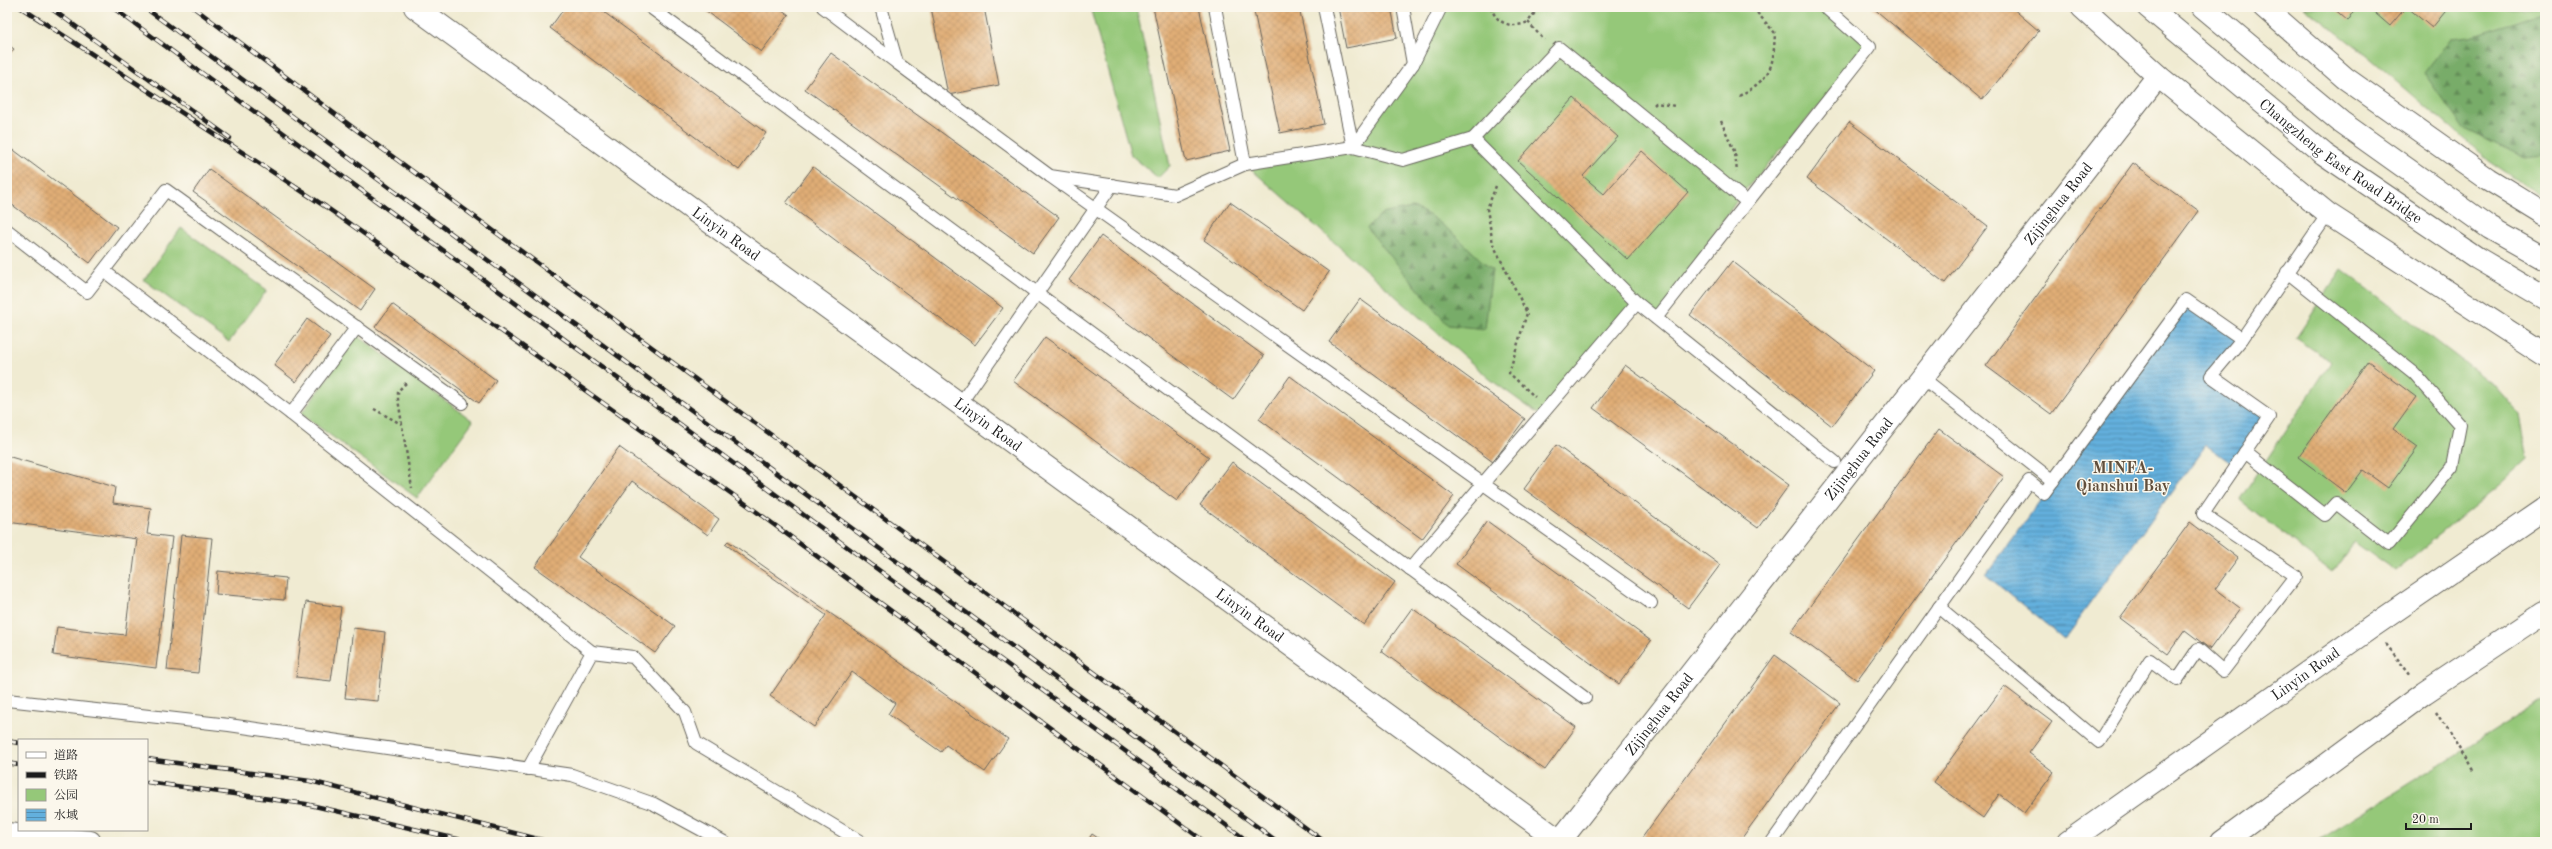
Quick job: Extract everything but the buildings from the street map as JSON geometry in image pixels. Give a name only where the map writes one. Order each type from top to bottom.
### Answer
[{"type":"street","name":"Linyin Road","points":[[416,7],[1561,842]]},
{"type":"street","points":[[2082,7],[2158,76],[2328,214],[2545,355]]},
{"type":"street","name":"Changzheng East Road Bridge","points":[[2148,7],[2324,154],[2477,258],[2545,298]]},
{"type":"street","name":"Changzheng East Road Bridge","points":[[2203,7],[2341,122],[2490,228],[2545,259]]},
{"type":"street","points":[[2264,7],[2346,78],[2488,179],[2545,214]]},
{"type":"street","name":"Zijinghua Road","points":[[1561,842],[1924,379],[2158,76]]},
{"type":"street","name":"Linyin Road","points":[[2068,842],[2373,626],[2545,508]]},
{"type":"street","points":[[2222,842],[2424,693],[2545,612]]},
{"type":"street","points":[[7,834],[90,842]]},
{"type":"lane","points":[[650,7],[1585,698]]},
{"type":"lane","points":[[823,7],[1050,176],[1651,603]]},
{"type":"lane","points":[[881,7],[897,63]]},
{"type":"lane","points":[[1215,7],[1245,164]]},
{"type":"lane","points":[[1324,7],[1353,147]]},
{"type":"lane","points":[[1403,7],[1413,64]]},
{"type":"lane","points":[[1353,147],[1413,64],[1441,7]]},
{"type":"lane","points":[[1656,318],[1743,199],[1870,47],[1825,7]]},
{"type":"lane","points":[[1050,176],[1175,195],[1245,164],[1353,147],[1403,160],[1473,139],[1559,48],[1743,199]]},
{"type":"lane","points":[[1473,139],[1637,303],[1834,462]]},
{"type":"lane","points":[[960,404],[1112,185]]},
{"type":"lane","points":[[7,230],[88,292],[166,190],[462,403]]},
{"type":"lane","points":[[1939,607],[2099,742],[2150,660],[2177,680],[2198,649],[2223,671],[2296,576],[2203,514],[2269,417],[2211,376],[2242,338],[2328,214]]},
{"type":"lane","points":[[104,271],[291,414],[592,652],[633,657],[685,712],[696,743],[861,842]]},
{"type":"lane","points":[[2245,452],[2325,515],[2336,503],[2389,544],[2452,467],[2460,425],[2414,373],[2287,272]]},
{"type":"lane","points":[[1772,842],[2029,481],[2044,493],[2186,300],[2242,338]]},
{"type":"lane","points":[[1410,568],[1637,303]]},
{"type":"lane","points":[[291,414],[357,327]]},
{"type":"lane","points":[[1924,379],[2053,481]]},
{"type":"lane","points":[[528,769],[592,652]]},
{"type":"lane","points":[[7,700],[229,725],[572,776],[654,804],[724,842]]},
{"type":"path","points":[[1490,7],[1497,19],[1504,24],[1520,25],[1528,22],[1539,7]]},
{"type":"path","points":[[1739,96],[1760,84],[1773,63],[1775,33],[1752,7]]},
{"type":"path","points":[[1528,22],[1554,52]]},
{"type":"path","points":[[1720,121],[1735,153],[1743,199]]},
{"type":"path","points":[[1502,168],[1487,209],[1493,244],[1527,313],[1509,373],[1547,408]]},
{"type":"path","points":[[415,512],[398,391],[418,371]]},
{"type":"path","points":[[374,409],[402,425]]},
{"type":"green space","points":[[1090,7],[1136,7],[1170,166],[1158,178],[1131,155]]},
{"type":"green space","points":[[1441,7],[1825,7],[1870,47],[1740,196],[1656,318],[1637,303],[1541,416],[1491,380],[1245,164],[1353,147],[1413,64]]},
{"type":"green space","points":[[2304,7],[2545,7],[2545,199],[2488,160],[2370,58]]},
{"type":"green space","points":[[2545,12],[2545,156],[2524,158],[2463,128],[2424,73],[2451,38],[2471,36]]},
{"type":"green space","points":[[1412,208],[1422,211],[1443,225],[1492,270],[1485,329],[1448,325],[1367,228],[1381,214]]},
{"type":"green space","points":[[181,228],[267,290],[229,342],[144,280]]},
{"type":"green space","points":[[2342,269],[2494,385],[2520,415],[2528,459],[2500,485],[2395,571],[2354,542],[2332,573],[2240,500],[2331,362],[2296,338]]},
{"type":"green space","points":[[358,336],[473,421],[417,498],[301,414]]},
{"type":"green space","points":[[2545,699],[2545,842],[2316,842]]},
{"type":"water","points":[[2186,300],[2242,339],[2211,376],[2269,417],[2235,466],[2206,445],[2064,639],[1986,575]]},
{"type":"railway","points":[[20,7],[326,207],[746,504],[1205,842]]},
{"type":"railway","points":[[49,7],[230,138]]},
{"type":"railway","points":[[112,7],[1249,842]]},
{"type":"railway","points":[[144,7],[1278,842]]},
{"type":"railway","points":[[193,7],[351,126],[1325,842]]},
{"type":"railway","points":[[7,741],[18,743]]},
{"type":"railway","points":[[148,759],[310,781],[550,842]]},
{"type":"railway","points":[[7,763],[18,765]]},
{"type":"railway","points":[[148,782],[306,804],[470,842]]},
{"type":"district","name":"MINFA- Qianshui Bay","points":[[2123,476]]}]
